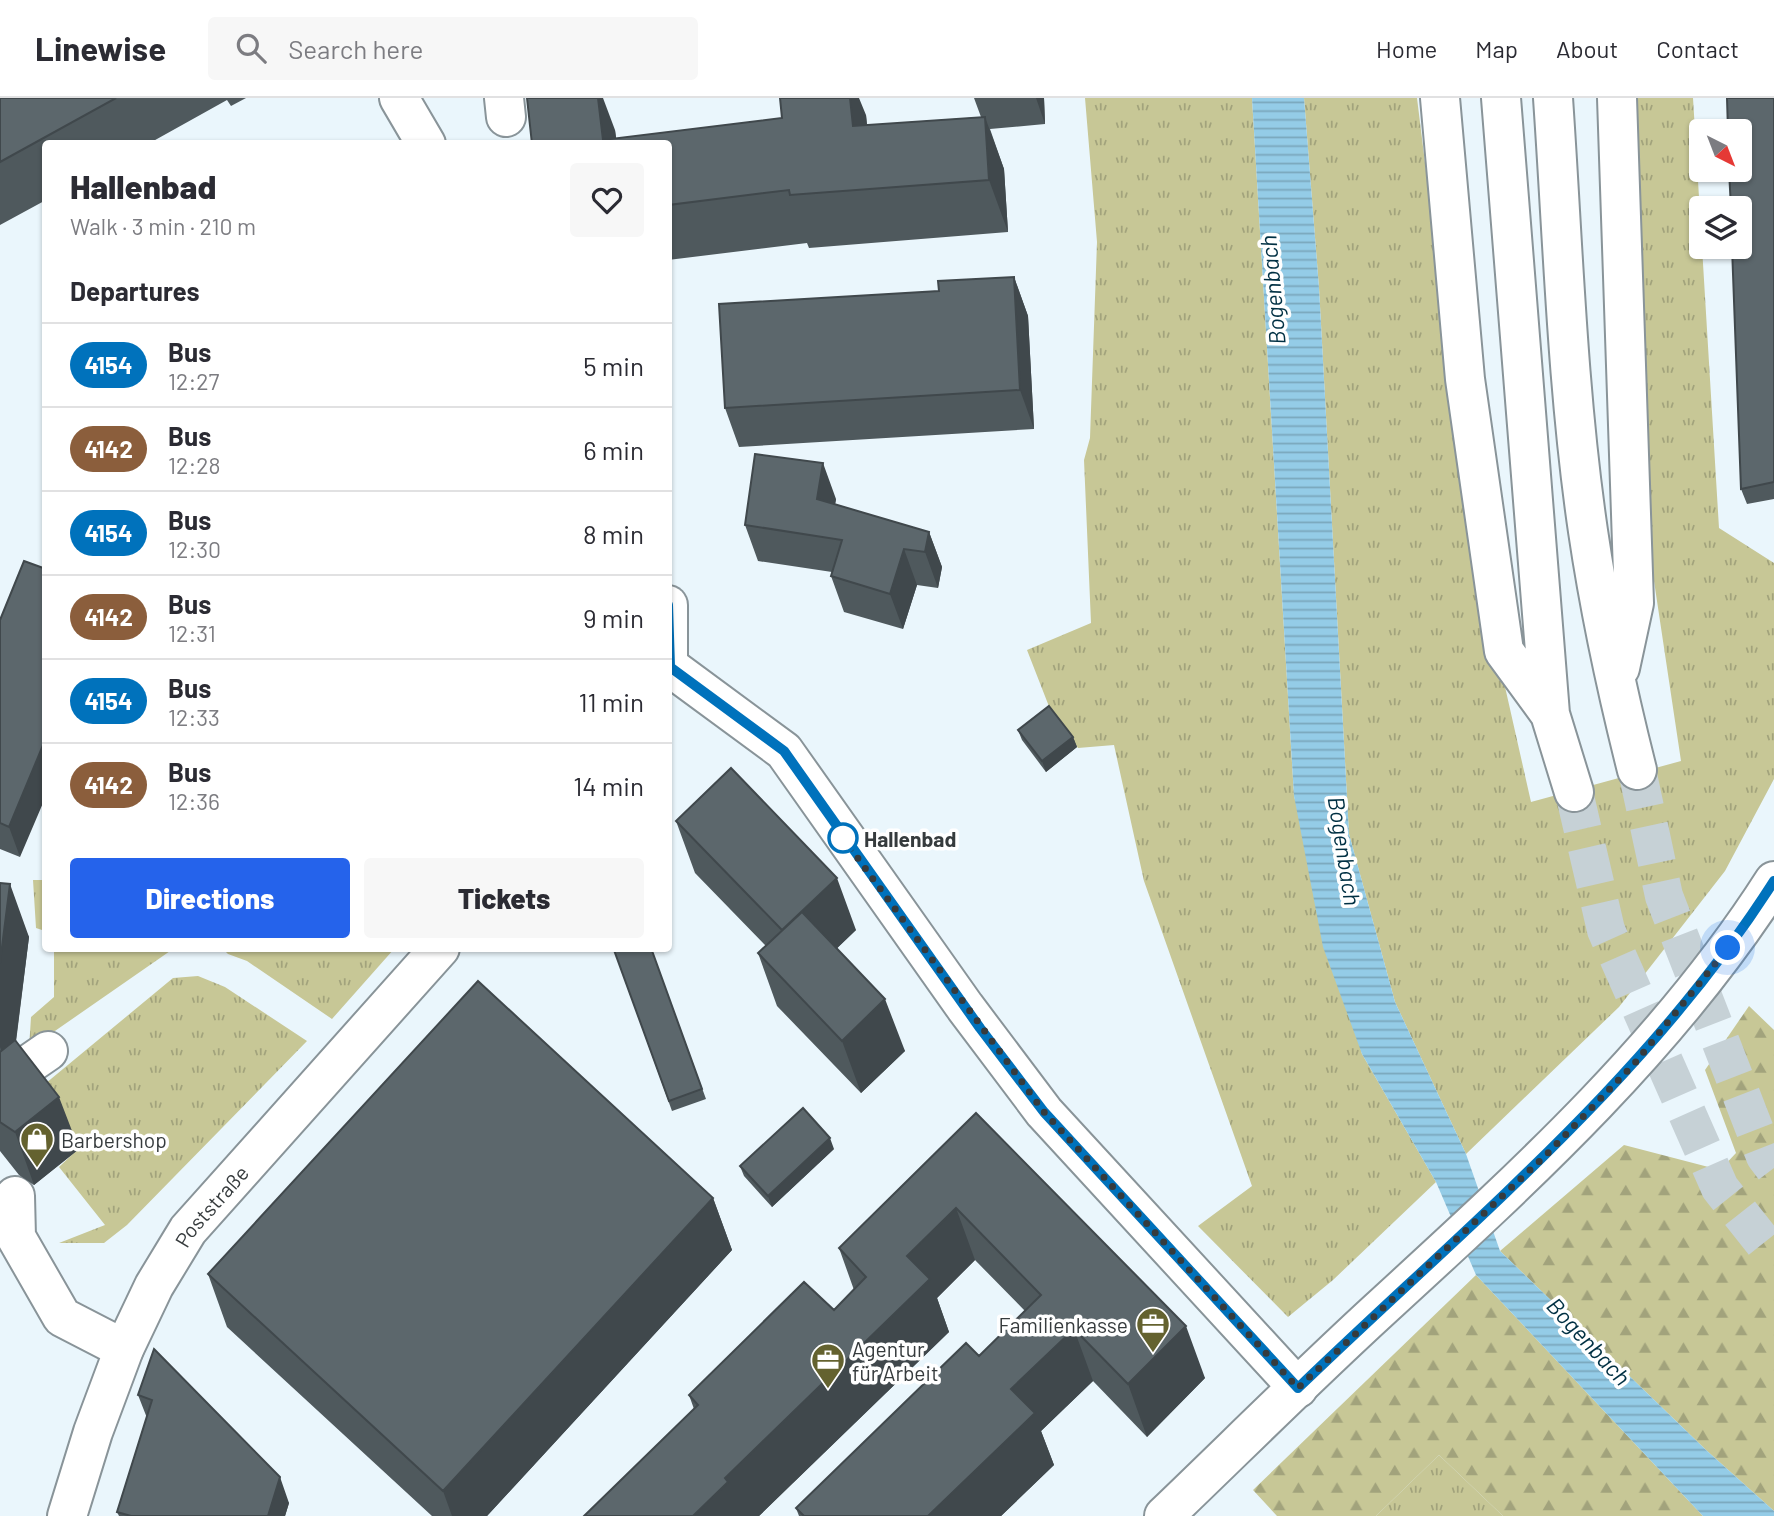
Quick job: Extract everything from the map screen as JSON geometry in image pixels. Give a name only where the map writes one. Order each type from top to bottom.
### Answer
[{"type":"main road","points":[[399,98],[424,140]]},
{"type":"main road","points":[[1440,98],[1465,379],[1503,651],[1550,714]]},
{"type":"main road","points":[[1501,98],[1550,714],[1574,792]]},
{"type":"main road","points":[[1553,98],[1573,393],[1588,530],[1616,687],[1637,770]]},
{"type":"main road","points":[[1616,687],[1634,603],[1617,98]]},
{"type":"main road","points":[[672,671],[784,751],[980,1028],[1044,1112],[1298,1388]]},
{"type":"main road","points":[[1164,1516],[1545,1156],[1634,1064],[1743,929],[1774,881]]},
{"type":"main road","name":"Poststraße","points":[[67,1516],[93,1432],[124,1349],[154,1286],[188,1230],[436,952]]},
{"type":"main road","points":[[0,1084],[48,1051]]},
{"type":"main road","points":[[15,1196],[16,1237],[62,1317],[124,1349]]},
{"type":"green space","points":[[1085,98],[1252,98],[1294,796],[1362,1054],[1436,1182],[1333,1280],[1288,1317],[1198,1226],[1252,1186],[1144,881],[1114,745],[1078,748],[1050,709],[1027,650],[1091,623],[1084,460],[1090,438],[1097,242]]},
{"type":"green space","points":[[1304,98],[1417,98],[1471,536],[1531,802],[1681,761],[1639,481],[1632,98],[1693,98],[1694,119],[1689,119],[1689,182],[1698,182],[1699,196],[1689,196],[1689,259],[1703,259],[1719,528],[1774,563],[1774,779],[1725,871],[1619,1007],[1466,1154],[1395,1002],[1349,834],[1319,288]]},
{"type":"green space","points":[[33,880],[42,880],[42,930],[36,928]]},
{"type":"green space","points":[[54,952],[169,952],[29,1049],[31,1017],[54,997]]},
{"type":"green space","points":[[226,952],[391,952],[332,1019],[247,961]]},
{"type":"green space","points":[[198,976],[225,987],[307,1041],[127,1225],[104,1243],[59,1243],[105,1225],[59,1167],[78,1149],[34,1093],[173,978]]},
{"type":"green space","points":[[1749,1006],[1774,1030],[1774,1511],[1706,1450],[1500,1251],[1624,1145],[1720,1170],[1736,1153],[1705,1070]]},
{"type":"green space","points":[[1476,1275],[1703,1516],[1503,1516],[1439,1455],[1376,1516],[1277,1516],[1253,1490]]},
{"type":"green space","points":[[1439,1455],[1503,1516],[1376,1516]]},
{"type":"water","name":"Bogenbach","points":[[1252,98],[1304,98],[1319,288],[1349,834],[1395,1002],[1466,1154],[1500,1251],[1706,1450],[1774,1511],[1774,1516],[1703,1516],[1476,1275],[1436,1182],[1362,1054],[1323,947],[1294,796]]},
{"type":"building","points":[[0,98],[116,98],[0,162]]},
{"type":"building","points":[[527,98],[598,98],[603,140],[532,140]]},
{"type":"building","points":[[780,98],[850,98],[853,126],[985,117],[989,180],[790,195],[789,190],[672,205],[672,140],[603,140],[782,118]]},
{"type":"building","points":[[1727,98],[1774,98],[1774,482],[1741,489],[1732,259],[1752,259],[1752,196],[1730,196],[1730,182],[1752,182],[1752,119],[1728,119]]},
{"type":"building","points":[[1014,277],[1020,390],[725,408],[719,304],[939,291],[938,281]]},
{"type":"building","points":[[755,454],[823,463],[817,499],[929,532],[925,552],[904,549],[890,594],[831,576],[842,540],[745,525]]},
{"type":"building","points":[[24,561],[42,568],[42,748],[9,827],[0,823],[0,620]]},
{"type":"building","points":[[1049,706],[1073,737],[1042,761],[1018,730]]},
{"type":"building","points":[[731,768],[837,878],[782,930],[676,821]]},
{"type":"building","points":[[0,883],[10,884],[0,963]]},
{"type":"building","points":[[802,912],[885,999],[842,1041],[758,953]]},
{"type":"building","points":[[615,952],[652,952],[702,1089],[669,1101]]},
{"type":"building","points":[[478,981],[713,1198],[443,1491],[208,1274]]},
{"type":"building","points":[[15,1040],[59,1097],[15,1132],[0,1122],[0,1052]]},
{"type":"building","points":[[803,1108],[830,1138],[768,1196],[740,1166]]},
{"type":"building","points":[[976,1113],[1186,1326],[1128,1384],[1074,1329],[1011,1389],[1035,1413],[928,1516],[804,1516],[796,1508],[966,1343],[979,1356],[1041,1295],[956,1208],[907,1256],[930,1279],[725,1478],[728,1482],[693,1516],[584,1516],[698,1405],[689,1395],[804,1282],[834,1310],[866,1277],[839,1248]]},
{"type":"building","points":[[154,1349],[280,1477],[268,1516],[131,1516],[117,1512],[152,1400],[138,1395]]},
{"type":"tunnel","points":[[1637,770],[1664,896],[1765,1156],[1774,1168]]},
{"type":"tunnel","points":[[1574,792],[1606,930],[1720,1188],[1774,1256]]},
{"type":"bus line","name":"4154","points":[[672,668],[784,751],[995,1049],[1044,1112],[1298,1388],[1545,1156],[1634,1064],[1743,929],[1774,881]]},
{"type":"place","name":"Hallenbad","points":[[843,838]]},
{"type":"place","name":"Barbershop","points":[[37,1169]]},
{"type":"place","name":"Familienkasse","points":[[1153,1354]]},
{"type":"place","name":"Agentur für Arbeit","points":[[828,1390]]},
{"type":"route","points":[[843,838],[842,836],[995,1049],[1044,1112],[1298,1388],[1545,1156],[1634,1064],[1728,948]]}]
